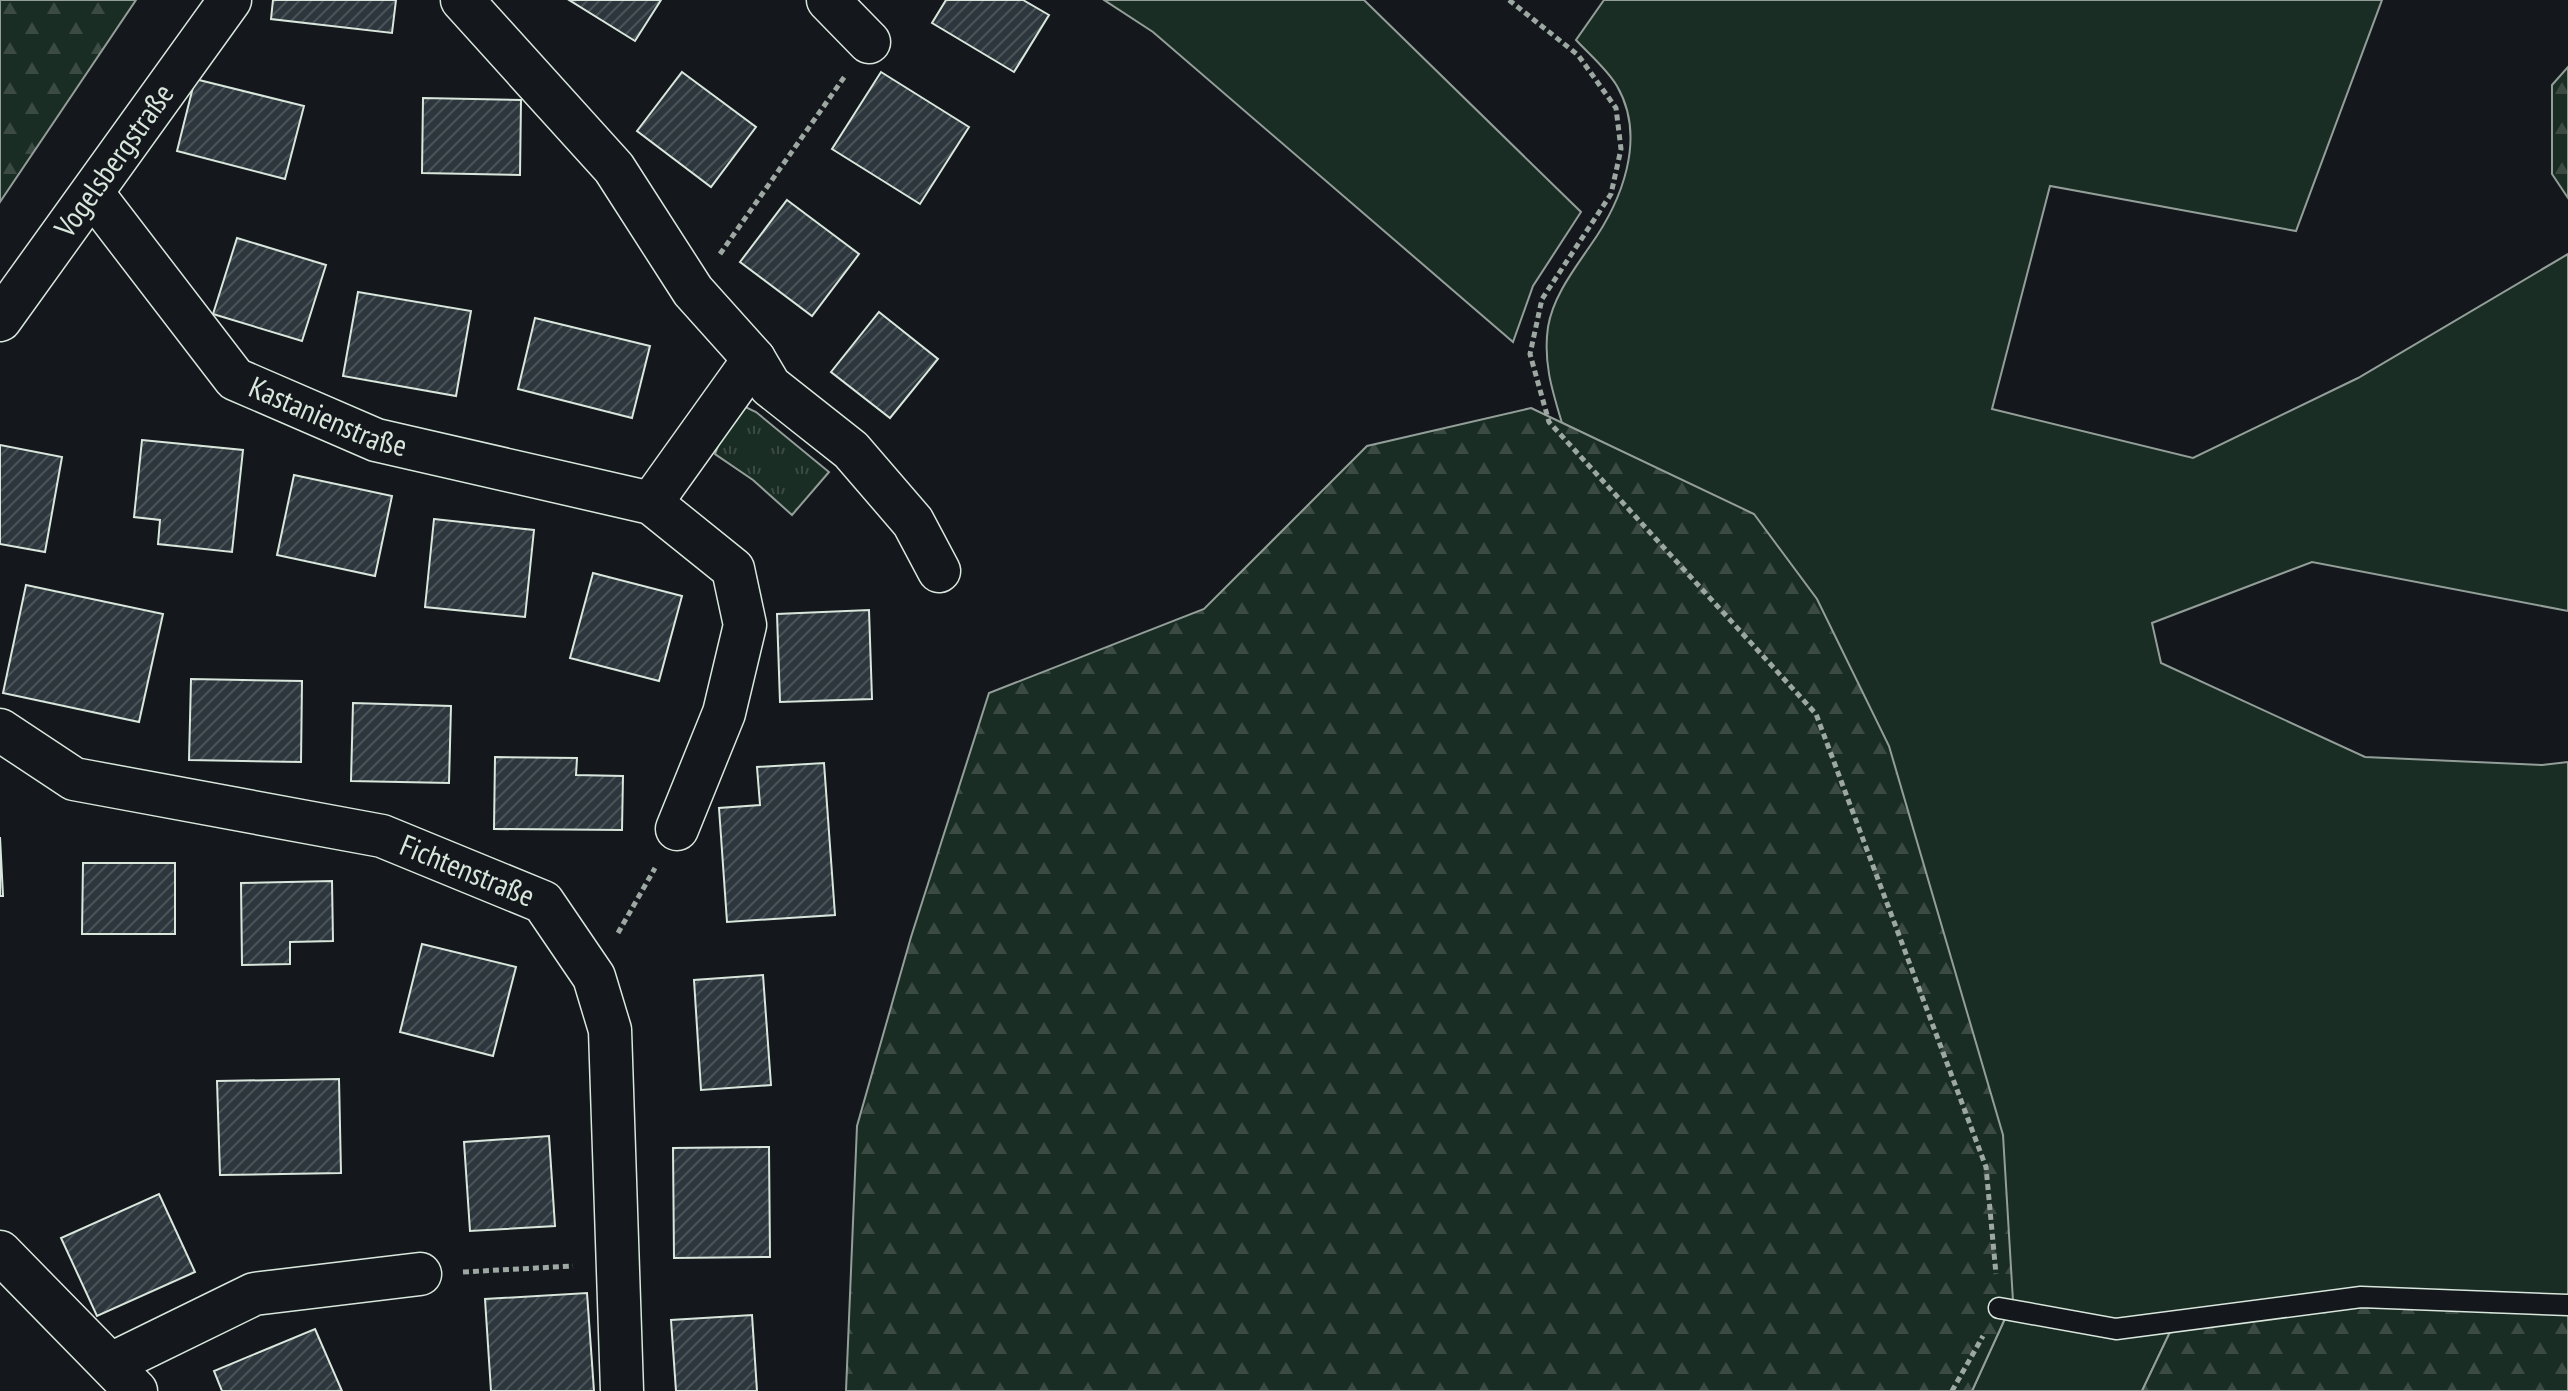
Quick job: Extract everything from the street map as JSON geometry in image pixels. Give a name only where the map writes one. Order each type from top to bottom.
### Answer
[{"type":"street","name":"Vogelsbergstraße","points":[[0,320],[230,0]]},
{"type":"street","points":[[462,0],[614,168],[693,291],[754,359],[770,386],[851,450],[913,522],[939,571]]},
{"type":"street","points":[[828,0],[869,42]]},
{"type":"street","name":"Kastanienstraße","points":[[93,194],[235,379],[376,440],[651,503],[733,569],[745,625],[724,713],[677,829]]},
{"type":"street","points":[[651,503],[754,359]]},
{"type":"street","name":"Fichtenstraße","points":[[0,730],[74,779],[382,836],[543,902],[594,977],[610,1030],[622,1391]]},
{"type":"street","points":[[0,1252],[124,1378],[254,1294],[420,1274]]},
{"type":"lane","points":[[1999,1308],[2116,1329],[2361,1297],[2568,1305]]},
{"type":"path","points":[[1509,0],[1578,55],[1616,108],[1621,149],[1611,194],[1542,299],[1530,354],[1549,422],[1816,714],[1986,1167],[1999,1308],[1952,1391]]},
{"type":"path","points":[[693,291],[869,42]]},
{"type":"path","points":[[594,977],[677,829]]},
{"type":"path","points":[[420,1274],[618,1263]]},
{"type":"green space","points":[[0,0],[136,0],[0,202]]},
{"type":"green space","points":[[1104,0],[1364,0],[1581,212],[1533,286],[1513,342],[1153,32]]},
{"type":"green space","points":[[1604,0],[2382,0],[2296,231],[2050,186],[1992,409],[2193,458],[2358,378],[2568,254],[2568,611],[2312,562],[2152,623],[2161,663],[2365,757],[2542,765],[2568,762],[2568,1312],[2170,1332],[2142,1391],[1972,1391],[2013,1301],[1754,515],[1562,423],[1555,399],[1547,352],[1548,327],[1554,305],[1612,209],[1627,169],[1630,148],[1626,106],[1617,86],[1576,40]]},
{"type":"green space","points":[[2568,67],[2568,198],[2552,174],[2552,85]]},
{"type":"green space","points":[[735,402],[756,412],[829,472],[792,515],[753,480],[715,454]]},
{"type":"green space","points":[[1531,408],[1754,514],[1817,599],[1889,746],[2003,1135],[2013,1301],[1972,1391],[846,1391],[857,1126],[911,937],[989,693],[1204,609],[1367,446]]},
{"type":"green space","points":[[2249,1305],[2568,1312],[2568,1391],[2142,1391],[2170,1332]]},
{"type":"building","points":[[273,0],[396,0],[392,33],[271,19]]},
{"type":"building","points":[[569,0],[661,0],[635,41]]},
{"type":"building","points":[[946,0],[1023,0],[1049,15],[1014,72],[932,23]]},
{"type":"building","points":[[682,72],[756,127],[711,187],[637,131]]},
{"type":"building","points":[[881,72],[969,127],[920,204],[832,149]]},
{"type":"building","points":[[195,79],[304,106],[285,179],[177,151]]},
{"type":"building","points":[[423,98],[521,100],[520,175],[422,173]]},
{"type":"building","points":[[787,200],[859,254],[812,316],[740,262]]},
{"type":"building","points":[[237,238],[326,265],[302,341],[213,314]]},
{"type":"building","points":[[358,292],[471,311],[456,396],[343,376]]},
{"type":"building","points":[[879,312],[938,359],[890,418],[831,372]]},
{"type":"building","points":[[535,318],[650,346],[632,418],[518,389]]},
{"type":"building","points":[[142,440],[243,450],[232,552],[158,544],[160,520],[134,517]]},
{"type":"building","points":[[0,445],[62,457],[45,552],[0,544]]},
{"type":"building","points":[[294,475],[392,496],[375,576],[277,555]]},
{"type":"building","points":[[434,519],[534,530],[525,617],[425,607]]},
{"type":"building","points":[[593,573],[682,596],[659,681],[570,658]]},
{"type":"building","points":[[26,585],[163,614],[139,722],[3,693]]},
{"type":"building","points":[[869,610],[872,699],[780,702],[777,614]]},
{"type":"building","points":[[191,679],[302,681],[301,762],[189,760]]},
{"type":"building","points":[[353,703],[451,706],[449,783],[351,781]]},
{"type":"building","points":[[495,757],[577,758],[576,775],[623,776],[622,830],[494,829]]},
{"type":"building","points":[[824,763],[835,915],[727,922],[719,808],[760,805],[757,767]]},
{"type":"building","points":[[0,837],[3,896],[0,896]]},
{"type":"building","points":[[83,863],[175,863],[175,934],[82,934]]},
{"type":"building","points":[[332,881],[333,941],[290,942],[290,964],[242,965],[241,883]]},
{"type":"building","points":[[422,944],[516,967],[493,1056],[400,1032]]},
{"type":"building","points":[[763,975],[771,1085],[701,1090],[694,980]]},
{"type":"building","points":[[339,1079],[341,1173],[220,1175],[217,1081]]},
{"type":"building","points":[[549,1136],[555,1226],[470,1231],[464,1142]]},
{"type":"building","points":[[769,1147],[770,1257],[674,1258],[673,1148]]},
{"type":"building","points":[[159,1194],[195,1272],[97,1316],[61,1238]]},
{"type":"building","points":[[587,1293],[594,1391],[491,1391],[485,1299]]},
{"type":"building","points":[[752,1315],[757,1391],[676,1391],[671,1320]]},
{"type":"building","points":[[315,1329],[342,1391],[222,1391],[214,1371]]}]
